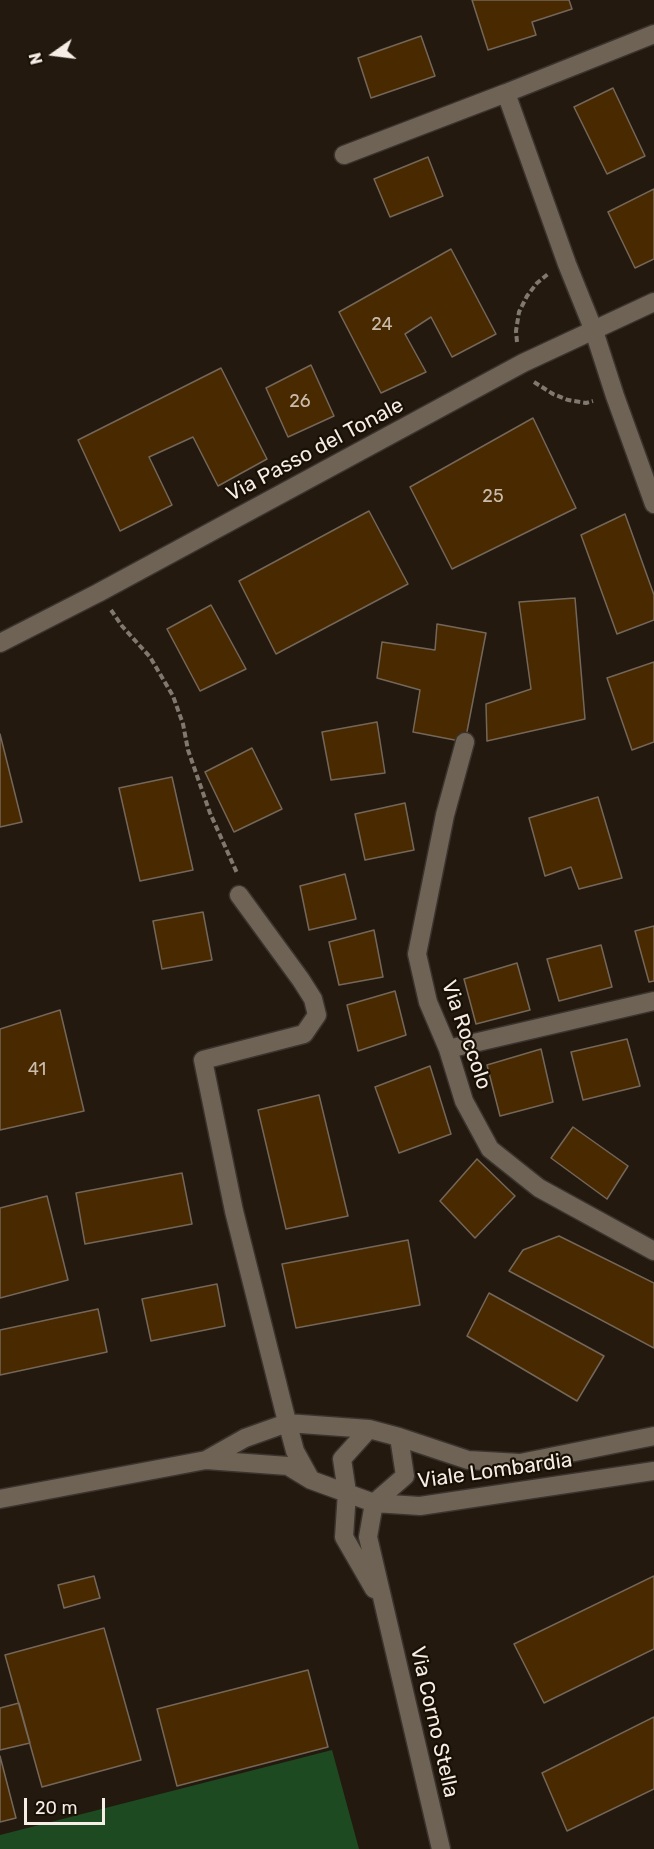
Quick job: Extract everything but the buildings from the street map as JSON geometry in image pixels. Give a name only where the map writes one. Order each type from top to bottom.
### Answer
[{"type":"street","points":[[344,155],[654,34]]},
{"type":"street","points":[[506,93],[567,264],[594,331],[654,504]]},
{"type":"street","name":"Via Passo del Tonale","points":[[0,643],[523,363],[654,302]]},
{"type":"street","name":"Via Roccolo","points":[[465,742],[445,815],[417,954],[428,1002],[448,1050],[464,1101],[490,1149],[539,1188],[654,1251]]},
{"type":"street","points":[[239,895],[301,980],[313,999],[317,1015],[304,1034],[203,1060],[234,1211],[287,1423],[295,1451],[311,1480]]},
{"type":"street","points":[[448,1050],[654,1001]]},
{"type":"street","name":"Viale Lombardia","points":[[206,1460],[245,1438],[287,1423],[369,1429],[468,1460],[520,1463],[654,1436]]},
{"type":"street","name":"Via Corno Stella","points":[[369,1429],[342,1459],[347,1492],[344,1537],[383,1605]]},
{"type":"street","points":[[374,1503],[405,1476],[399,1437]]},
{"type":"street","name":"Viale Lombardia","points":[[0,1498],[206,1460],[288,1466],[311,1480],[374,1503],[420,1506],[654,1470]]},
{"type":"street","name":"Via Corno Stella","points":[[374,1503],[368,1537],[441,1849]]},
{"type":"path","points":[[98,592],[122,626],[150,657],[173,696],[183,724],[191,759],[210,813],[238,875],[239,895]]},
{"type":"green space","points":[[332,1750],[359,1849],[0,1849],[0,1835]]}]
